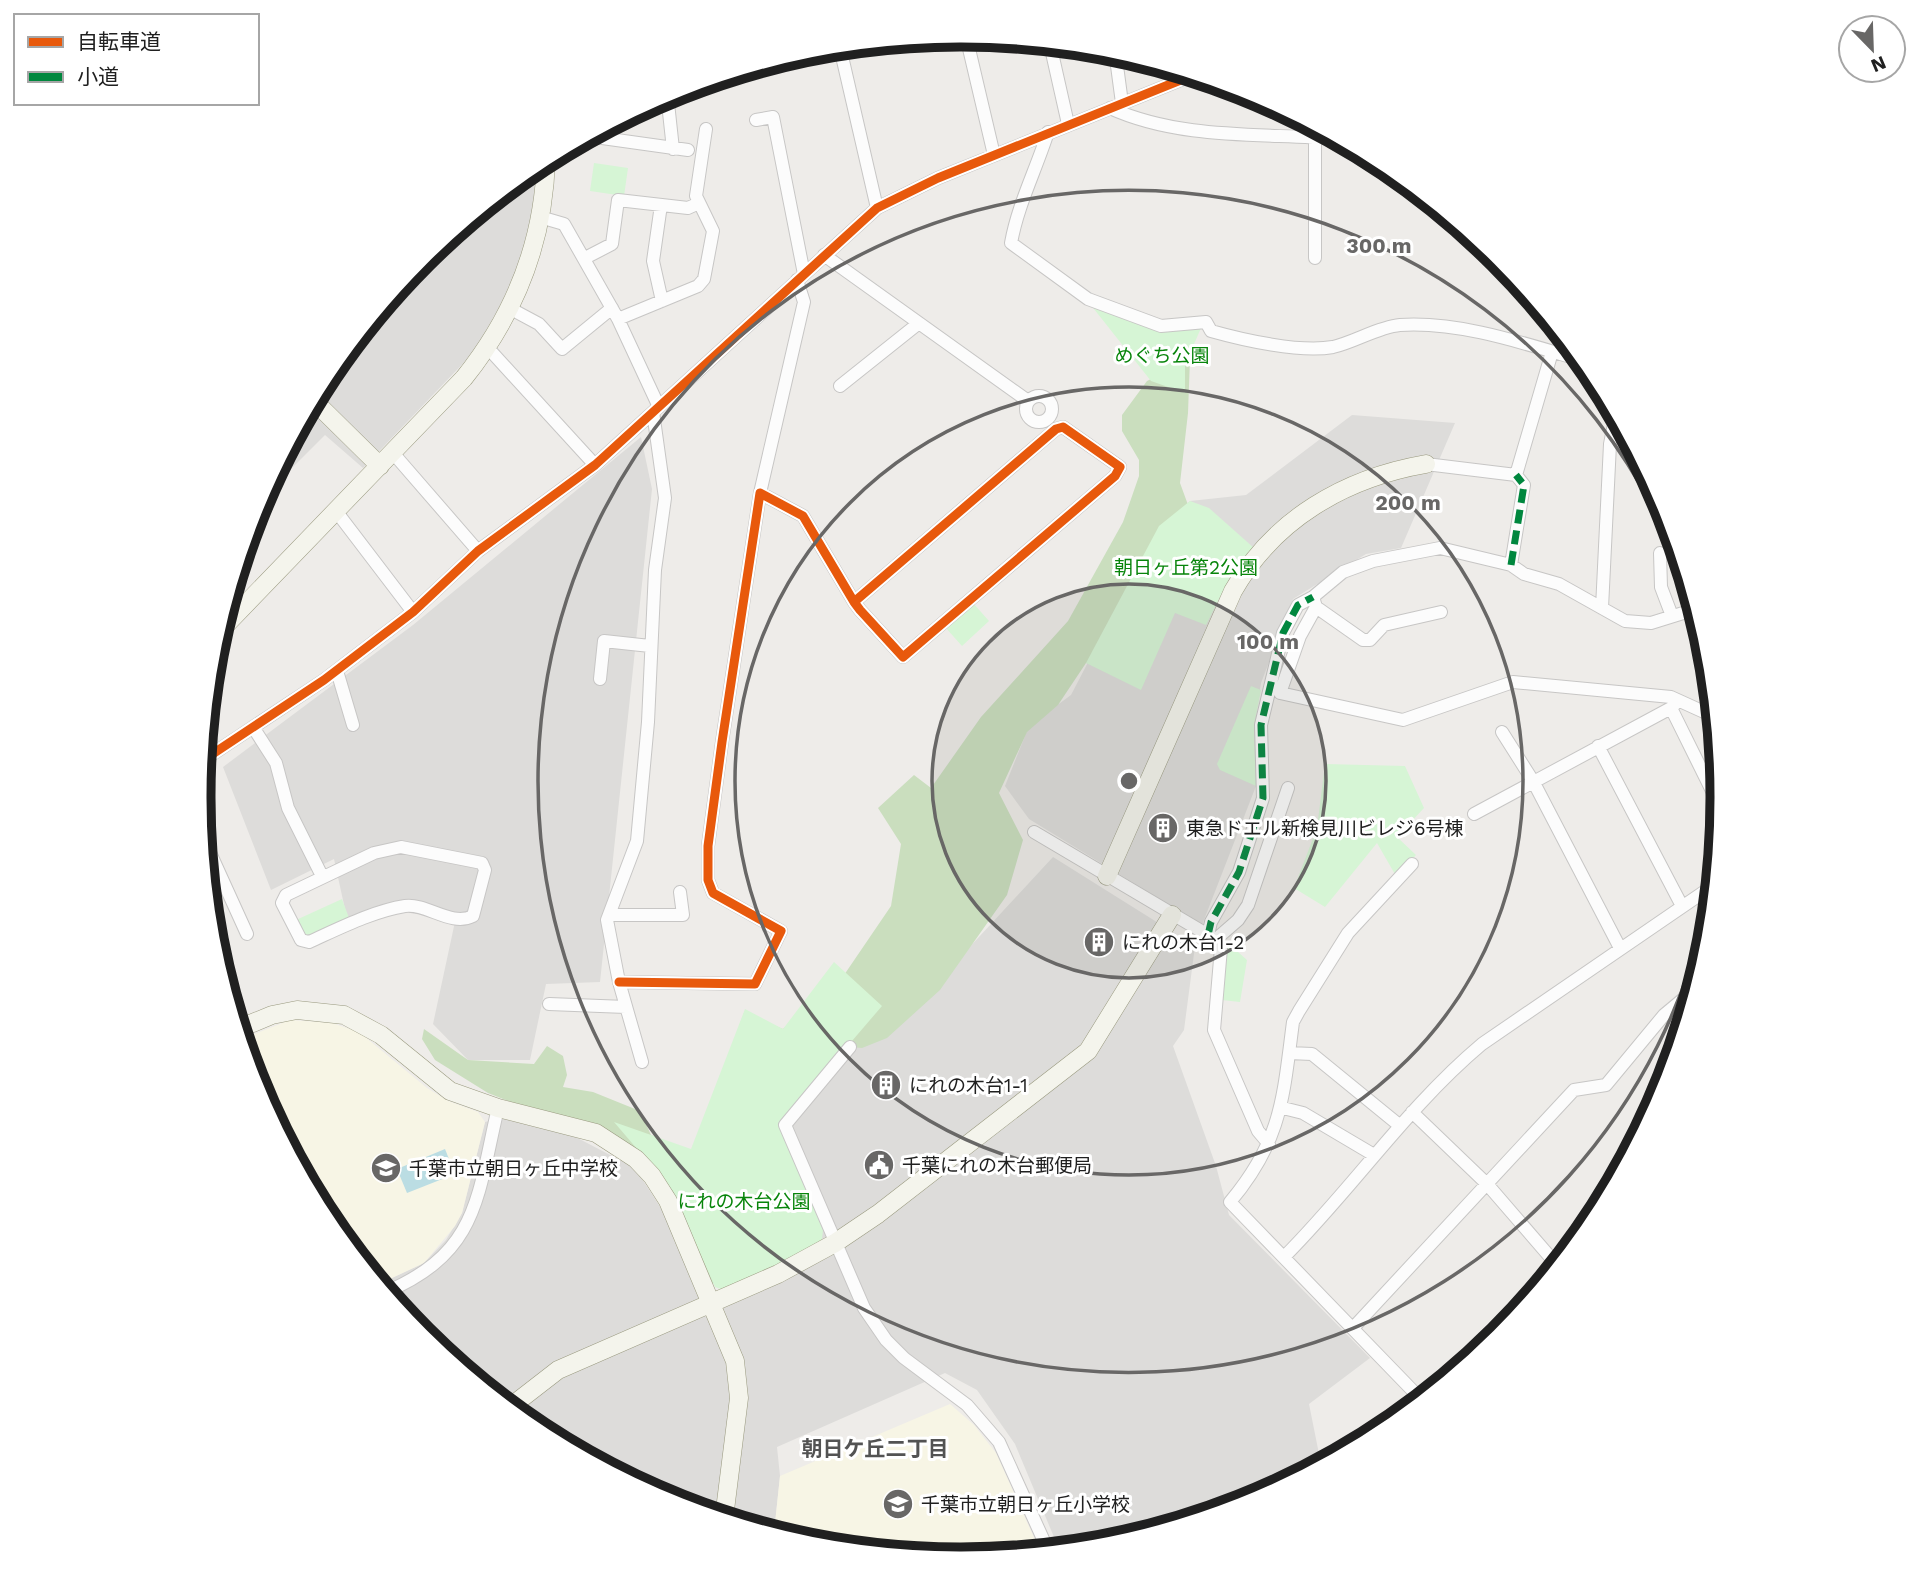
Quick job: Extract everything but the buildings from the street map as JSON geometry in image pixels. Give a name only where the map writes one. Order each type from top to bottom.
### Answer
[{"type":"street","points":[[970,47],[994,155]]},
{"type":"street","points":[[1052,53],[1068,124]]},
{"type":"street","points":[[842,57],[877,208]]},
{"type":"street","points":[[1115,64],[1116,105]]},
{"type":"street","points":[[212,754],[337,671],[413,612],[478,551],[595,465],[877,208],[938,177],[1179,80]]},
{"type":"street","points":[[1116,105],[1133,118],[1198,132],[1314,137]]},
{"type":"street","points":[[668,107],[673,149]]},
{"type":"street","points":[[619,982],[755,984],[780,931],[713,893],[708,880],[708,846],[718,767],[760,493],[804,302],[773,117],[756,120]]},
{"type":"street","points":[[510,309],[538,324],[562,349],[615,313],[662,301],[698,286],[704,279],[713,231],[696,195],[706,130]]},
{"type":"street","points":[[1048,132],[1033,180],[1020,203],[1011,243],[1087,299],[1160,326],[1206,322],[1211,331],[1220,334],[1301,346],[1334,346],[1396,325],[1416,325],[1462,329],[1566,356]]},
{"type":"street","points":[[1315,137],[1315,258]]},
{"type":"street","points":[[604,138],[688,150]]},
{"type":"street","points":[[233,616],[393,453],[464,378],[488,348],[510,309],[536,244],[544,174]]},
{"type":"street","points":[[585,258],[612,244],[618,200],[688,208],[699,203]]},
{"type":"street","points":[[661,205],[653,261],[662,301]]},
{"type":"street","points":[[540,217],[564,224],[585,258],[615,313],[656,409],[665,498],[655,570],[648,722],[637,841],[610,915],[610,939],[619,982],[642,1062]]},
{"type":"street","points":[[824,255],[1028,401]]},
{"type":"street","points":[[840,386],[919,323]]},
{"type":"street","points":[[488,348],[595,465]]},
{"type":"street","points":[[1516,475],[1552,352]]},
{"type":"street","points":[[760,493],[803,516],[854,602],[902,657],[1115,476],[1119,467],[1063,427],[1051,425],[1033,422],[1027,416],[1025,408],[1028,401],[1037,395],[1048,398],[1053,409],[1051,425],[854,602]]},
{"type":"street","points":[[320,407],[380,466]]},
{"type":"street","points":[[1602,608],[1610,444],[1613,428]]},
{"type":"street","points":[[393,453],[478,551]]},
{"type":"street","points":[[1107,876],[1233,591],[1248,567],[1284,527],[1323,499],[1362,481],[1426,464],[1516,475],[1524,485],[1511,565]]},
{"type":"street","points":[[336,511],[413,612]]},
{"type":"street","points":[[1687,612],[1638,624],[1625,621],[1559,584],[1524,573],[1511,565],[1440,548],[1410,553],[1343,572],[1314,602],[1280,693],[1403,720],[1513,682],[1671,697],[1710,783]]},
{"type":"street","points":[[1660,553],[1661,587],[1672,616]]},
{"type":"street","points":[[1211,938],[1211,922],[1239,873],[1263,798],[1261,725],[1280,643],[1298,605],[1314,602],[1363,640],[1370,640],[1384,625],[1441,611]]},
{"type":"street","points":[[600,679],[604,640],[650,646]]},
{"type":"street","points":[[337,671],[353,725]]},
{"type":"street","points":[[1474,814],[1675,704],[1706,714]]},
{"type":"street","points":[[253,727],[276,762],[288,808],[322,876]]},
{"type":"street","points":[[1502,732],[1533,781],[1620,948]]},
{"type":"street","points":[[1598,746],[1682,906]]},
{"type":"street","points":[[1211,938],[1238,920],[1248,905],[1288,788]]},
{"type":"street","points":[[1034,832],[1211,938],[1222,948],[1214,1030],[1258,1131],[1269,1144]]},
{"type":"street","points":[[401,847],[482,863],[485,870],[473,916],[466,920],[407,906],[343,927],[309,942],[301,940],[282,903],[286,895],[322,876],[374,853],[401,847]]},
{"type":"street","points":[[213,860],[247,934]]},
{"type":"street","points":[[1412,864],[1348,933],[1318,976],[1293,1022],[1283,1108],[1269,1144],[1230,1202],[1414,1394]]},
{"type":"street","points":[[1284,1257],[1318,1224],[1399,1125],[1450,1070],[1482,1044],[1704,891]]},
{"type":"street","points":[[610,915],[683,915],[680,892]]},
{"type":"street","points":[[517,1401],[558,1370],[778,1274],[835,1243],[878,1214],[1088,1051],[1172,915]]},
{"type":"street","points":[[1353,1328],[1537,1126],[1574,1090],[1606,1085],[1664,1015],[1682,1001]]},
{"type":"street","points":[[549,1004],[626,1007]]},
{"type":"street","points":[[247,1025],[272,1015],[297,1010],[344,1015],[381,1035],[450,1091],[498,1108],[596,1133],[636,1159],[652,1176],[668,1201],[730,1345],[739,1384],[738,1424],[725,1509]]},
{"type":"street","points":[[850,1047],[785,1125],[864,1308],[886,1340],[904,1358],[967,1405],[999,1442],[1044,1541]]},
{"type":"street","points":[[1289,1053],[1311,1054],[1399,1125]]},
{"type":"street","points":[[394,1288],[429,1270],[461,1236],[474,1208],[498,1108]]},
{"type":"street","points":[[1283,1108],[1303,1112],[1374,1155]]},
{"type":"street","points":[[1412,1112],[1487,1184],[1551,1258]]},
{"type":"shaded area","points":[[535,180],[534,222],[508,292],[473,353],[363,468],[325,435],[282,478],[311,422],[337,380],[397,303],[466,233]]},
{"type":"shaded area","points":[[1352,415],[1455,423],[1401,548],[1366,554],[1293,599],[1261,683],[1254,726],[1256,786],[1202,925],[1029,819],[1005,786],[1029,726],[1071,695],[1159,526],[1190,501],[1246,495]]},
{"type":"shaded area","points":[[641,437],[652,489],[600,982],[546,984],[530,1060],[468,1060],[433,1024],[456,917],[407,904],[348,923],[334,859],[271,890],[223,767],[413,625]]},
{"type":"shaded area","points":[[1053,857],[1195,946],[1184,1030],[1173,1046],[1216,1166],[1229,1215],[1370,1358],[1309,1404],[1319,1455],[1247,1490],[1201,1507],[1107,1532],[1055,1540],[1015,1444],[977,1390],[945,1373],[777,1447],[780,1476],[775,1523],[674,1490],[586,1446],[544,1420],[466,1361],[430,1327],[388,1280],[424,1263],[446,1240],[462,1213],[485,1122],[505,1117],[566,1132],[635,1168],[666,1216],[702,1296],[724,1290],[823,1229],[779,1126],[882,1006],[966,951]]},
{"type":"shaded area","name":"千葉市立朝日ヶ丘中学校","points":[[290,1020],[332,1023],[359,1032],[427,1088],[448,1101],[478,1112],[485,1122],[462,1213],[455,1226],[424,1263],[388,1280],[366,1253],[337,1214],[288,1129],[250,1036]]},
{"type":"shaded area","name":"千葉市立朝日ヶ丘小学校","points":[[950,1404],[974,1425],[996,1453],[1036,1542],[960,1547],[911,1545],[863,1540],[775,1523],[780,1476]]},
{"type":"green space","points":[[594,163],[628,168],[624,196],[590,191]]},
{"type":"green space","name":"めぐち公園","points":[[1090,304],[1163,331],[1201,328],[1185,365],[1185,393],[1151,381]]},
{"type":"green space","points":[[1191,331],[1188,413],[1180,483],[1191,513],[1118,670],[1086,663],[1058,705],[1027,732],[999,793],[1023,840],[1007,895],[940,990],[887,1038],[862,1048],[850,1047],[779,1126],[822,1239],[821,1245],[720,1284],[709,1283],[641,1154],[488,1093],[435,1060],[422,1039],[424,1029],[468,1060],[534,1064],[547,1046],[563,1056],[567,1075],[563,1087],[593,1092],[640,1111],[651,1135],[693,1152],[744,1013],[783,1029],[842,978],[891,906],[901,844],[878,808],[914,775],[931,788],[981,717],[1068,621],[1123,522],[1139,476],[1139,460],[1122,431],[1122,415],[1147,381],[1167,371]]},
{"type":"green space","name":"朝日ヶ丘第2公園","points":[[1190,501],[1209,508],[1254,548],[1230,577],[1206,625],[1175,613],[1141,690],[1086,663],[1159,526]]},
{"type":"green space","points":[[973,603],[989,621],[962,646],[945,627]]},
{"type":"green space","points":[[1251,686],[1261,690],[1254,726],[1256,786],[1220,770],[1217,764]]},
{"type":"green space","points":[[1325,764],[1405,766],[1424,808],[1397,837],[1416,855],[1396,876],[1377,843],[1325,907],[1294,888],[1317,828]]},
{"type":"green space","points":[[342,899],[349,918],[309,936],[303,934],[296,920]]},
{"type":"green space","points":[[1228,943],[1247,960],[1240,1002],[1222,1000]]},
{"type":"green space","name":"にれの木台公園","points":[[834,962],[882,1006],[779,1126],[823,1230],[822,1239],[786,1261],[724,1290],[715,1287],[673,1191],[614,1122],[691,1149],[745,1009],[783,1029]]},
{"type":"water","points":[[445,1149],[455,1174],[407,1193],[397,1169]]},
{"type":"marked path","points":[[1511,565],[1524,485],[1516,475]]},
{"type":"marked path","points":[[1208,935],[1211,922],[1239,872],[1263,798],[1261,725],[1283,633],[1298,605],[1313,597]]},
{"type":"cycle path","points":[[212,754],[324,680],[413,612],[478,551],[595,465],[877,208],[938,178],[1179,80]]},
{"type":"cycle path","points":[[619,982],[755,984],[781,931],[713,893],[708,880],[708,846],[760,493],[803,516],[854,602],[903,657],[1115,476],[1120,467],[1063,427],[1056,429],[854,602]]},
{"type":"place","name":"東急ドエル新検見川ビレジ6号棟","points":[[1163,828]]},
{"type":"place","name":"にれの木台1-2","points":[[1099,942]]},
{"type":"place","name":"にれの木台1-1","points":[[886,1085]]},
{"type":"place","name":"千葉にれの木台郵便局","points":[[879,1165]]},
{"type":"place","name":"千葉市立朝日ヶ丘中学校","points":[[386,1168]]},
{"type":"place","name":"千葉市立朝日ヶ丘小学校","points":[[898,1504]]},
{"type":"district","name":"朝日ケ丘二丁目","points":[[875,1448]]}]
